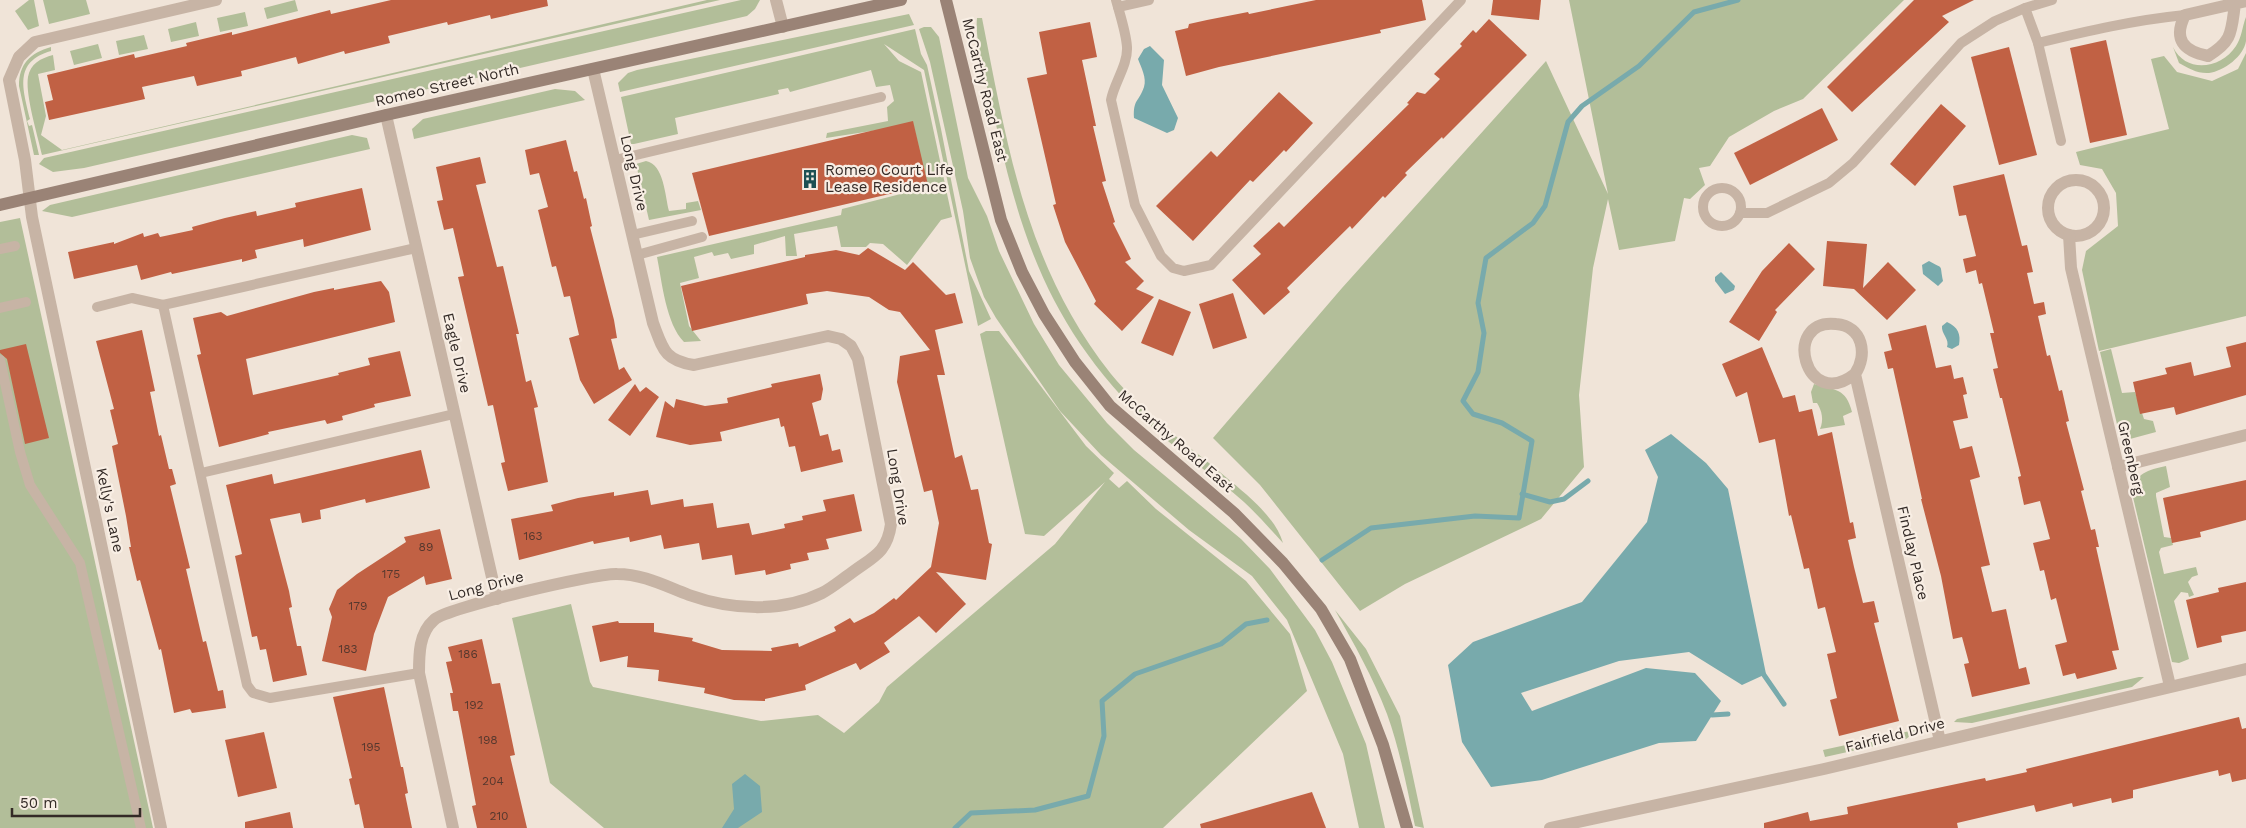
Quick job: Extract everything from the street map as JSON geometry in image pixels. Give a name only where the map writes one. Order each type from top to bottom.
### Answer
[{"type":"street","name":"Kelly's Lane","points":[[161,828],[29,198],[25,160],[8,80],[19,57],[35,42],[216,0]]},
{"type":"street","points":[[776,0],[782,27]]},
{"type":"street","name":"Romeo Street North","points":[[0,205],[386,115],[901,0]]},
{"type":"street","name":"McCarthy Road East","points":[[946,0],[1001,220],[1022,272],[1044,314],[1075,362],[1110,406],[1234,513],[1283,563],[1321,609],[1350,659],[1382,745],[1407,828]]},
{"type":"street","points":[[2241,3],[2224,46],[2208,56],[2191,53],[2182,42],[2179,27],[2185,15],[2241,3]]},
{"type":"street","name":"Long Drive","points":[[453,828],[419,673],[419,652],[424,632],[434,619],[449,612],[497,599],[615,573],[646,577],[703,600],[739,606],[780,607],[822,593],[882,550],[889,538],[891,524],[873,432],[858,359],[851,346],[841,340],[828,336],[694,365],[673,359],[663,348],[653,322],[593,69]]},
{"type":"street","name":"Eagle Drive","points":[[386,115],[497,599]]},
{"type":"street","points":[[2078,181],[2087,183],[2100,195],[2103,213],[2094,229],[2078,236],[2069,235],[2054,225],[2048,208],[2050,199],[2060,185],[2078,181]]},
{"type":"street","name":"Greenberg","points":[[2069,235],[2071,268],[2170,686]]},
{"type":"street","points":[[1830,323],[1841,324],[1854,331],[1860,339],[1863,355],[1861,365],[1855,374],[1838,382],[1828,382],[1812,374],[1806,366],[1803,356],[1806,340],[1812,332],[1820,326],[1830,323]]},
{"type":"street","name":"Findlay Place","points":[[1855,374],[1940,741]]},
{"type":"street","points":[[2118,467],[2246,435]]},
{"type":"street","name":"Fairfield Drive","points":[[1550,828],[1824,769],[2246,669]]},
{"type":"lane","points":[[1149,0],[1117,3],[1127,48],[1124,64],[1114,86],[1111,100],[1135,206],[1161,256],[1173,268],[1184,271],[1211,265],[1461,0]]},
{"type":"lane","points":[[1740,213],[1768,213],[1830,183],[1852,163],[1961,43],[1995,21],[2025,8],[2052,0]]},
{"type":"lane","points":[[2025,8],[2038,43],[2061,141]]},
{"type":"lane","points":[[2038,43],[2152,18],[2185,15]]},
{"type":"lane","points":[[615,160],[882,96]]},
{"type":"lane","points":[[632,235],[692,221]]},
{"type":"lane","points":[[637,255],[702,237]]},
{"type":"lane","points":[[0,249],[15,246]]},
{"type":"lane","points":[[96,307],[132,298],[163,305],[416,248]]},
{"type":"lane","points":[[0,308],[26,302]]},
{"type":"lane","points":[[163,305],[246,680],[253,694],[270,698],[419,673]]},
{"type":"lane","points":[[0,360],[20,452],[30,485],[80,563],[142,828]]},
{"type":"lane","points":[[201,473],[454,414]]},
{"type":"green space","points":[[29,0],[34,0],[39,26],[28,30],[15,11]]},
{"type":"green space","points":[[43,0],[86,0],[90,14],[49,24]]},
{"type":"green space","points":[[295,0],[298,11],[267,19],[264,8]]},
{"type":"green space","points":[[707,0],[720,0],[42,155],[28,94],[28,77],[31,68],[40,60],[53,55],[55,70],[38,74],[46,116],[41,135],[62,150]]},
{"type":"green space","points":[[741,0],[760,0],[755,9],[747,16],[84,168],[53,172],[39,164],[44,158]]},
{"type":"green space","points":[[1569,0],[1904,0],[1803,99],[1774,111],[1729,137],[1710,166],[1699,168],[1705,185],[1690,199],[1684,198],[1675,241],[1619,250],[1608,199],[1593,268],[1579,395],[1584,467],[1541,519],[1405,584],[1360,611],[1260,485],[1213,438],[1342,288],[1546,61],[1608,194]]},
{"type":"green space","points":[[245,12],[248,26],[220,32],[217,18]]},
{"type":"green space","points":[[909,14],[914,25],[620,92],[618,83],[628,73],[637,70]]},
{"type":"green space","points":[[2246,17],[2246,41],[2244,47],[2227,66],[2215,72],[2201,73],[2179,63],[2173,47],[2179,56],[2195,65],[2213,64],[2222,60],[2230,54],[2238,43]]},
{"type":"green space","points":[[977,18],[982,18],[1001,114],[1024,205],[1059,291],[1082,333],[1123,388],[1163,426],[1257,504],[1273,523],[1283,543],[1244,502],[1153,428],[1093,362],[1070,328],[1051,294],[1034,257],[1021,219],[984,75],[978,43]]},
{"type":"green space","points":[[196,22],[199,36],[171,42],[168,29]]},
{"type":"green space","points":[[931,27],[939,37],[968,178],[987,216],[999,251],[1034,324],[1059,365],[1107,423],[1134,450],[1241,539],[1270,569],[1315,630],[1332,662],[1366,744],[1385,828],[1359,828],[1343,754],[1287,620],[1252,576],[1189,530],[1101,455],[1060,411],[996,318],[984,297],[970,258],[963,211],[930,62],[919,29]]},
{"type":"green space","points":[[915,29],[921,54],[927,65],[969,271],[991,319],[978,326],[924,70],[884,44],[899,61],[921,72],[952,217],[941,220],[907,265],[883,244],[870,243],[866,247],[841,247],[837,226],[794,234],[797,256],[786,256],[785,236],[754,245],[754,254],[731,259],[728,253],[714,256],[712,252],[694,257],[699,278],[680,283],[689,326],[701,341],[684,342],[673,325],[669,314],[657,257],[841,215],[842,209],[924,188],[904,126],[826,138],[827,133],[888,121],[887,107],[894,101],[890,85],[876,87],[871,70],[790,92],[788,88],[778,90],[779,94],[675,118],[678,134],[634,144],[631,144],[621,97]]},
{"type":"green space","points":[[144,35],[148,49],[119,55],[116,41]]},
{"type":"green space","points":[[98,44],[102,58],[74,65],[70,51]]},
{"type":"green space","points":[[51,47],[51,51],[31,62],[26,69],[24,78],[25,97],[30,119],[27,121],[29,126],[32,125],[39,155],[34,155],[19,86],[21,71],[32,56]]},
{"type":"green space","points":[[2246,53],[2246,316],[2099,351],[2082,270],[2086,251],[2118,226],[2116,193],[2102,169],[2080,165],[2076,152],[2169,129],[2151,59],[2164,56],[2177,72],[2212,81],[2238,69]]},
{"type":"green space","points":[[555,89],[575,91],[585,100],[414,139],[412,129],[423,119]]},
{"type":"green space","points":[[352,135],[367,138],[370,149],[72,217],[42,211],[50,205]]},
{"type":"green space","points":[[646,161],[652,163],[660,174],[669,211],[686,209],[686,203],[698,201],[701,210],[649,220],[636,164]]},
{"type":"green space","points":[[20,218],[153,828],[0,828],[0,222]]},
{"type":"green space","points":[[986,331],[999,331],[1086,446],[1114,473],[1109,479],[1119,488],[1127,481],[1156,509],[1246,581],[1290,634],[1307,691],[1163,828],[604,828],[550,783],[512,618],[571,604],[590,682],[593,687],[761,721],[818,715],[844,733],[879,702],[887,687],[1055,544],[1105,482],[1044,536],[1025,534],[980,334]]},
{"type":"green space","points":[[2111,349],[2122,393],[2135,392],[2144,419],[2153,421],[2156,432],[2130,439],[2120,437],[2100,352]]},
{"type":"green space","points":[[1814,384],[1834,389],[1843,394],[1850,404],[1852,412],[1843,416],[1845,425],[1820,429],[1822,422],[1821,412],[1817,403],[1813,403],[1811,392]]},
{"type":"green space","points":[[2166,466],[2170,487],[2156,493],[2164,537],[2171,538],[2173,545],[2161,548],[2159,552],[2164,574],[2196,567],[2198,575],[2192,577],[2188,582],[2194,595],[2189,597],[2188,593],[2181,592],[2174,601],[2189,659],[2179,663],[2172,662],[2132,493],[2139,477],[2148,471]]},
{"type":"green space","points":[[1335,610],[1366,649],[1400,716],[1424,828],[1415,826],[1392,728],[1382,700]]},
{"type":"green space","points":[[2144,677],[2132,687],[1972,723],[1954,722],[1957,719]]},
{"type":"green space","points":[[1919,729],[1906,739],[1825,757],[1823,750]]},
{"type":"water","points":[[1150,46],[1164,60],[1162,85],[1178,118],[1174,130],[1167,133],[1134,118],[1135,104],[1145,84],[1138,59],[1144,49]]},
{"type":"water","points":[[1929,261],[1940,268],[1943,281],[1938,286],[1923,274],[1922,265]]},
{"type":"water","points":[[1721,272],[1735,286],[1734,290],[1725,294],[1715,281],[1715,277]]},
{"type":"water","points":[[1947,322],[1954,326],[1960,337],[1959,345],[1952,349],[1947,347],[1948,344],[1942,329],[1942,326]]},
{"type":"water","points":[[1671,434],[1706,463],[1728,489],[1766,674],[1742,685],[1689,652],[1619,661],[1521,693],[1532,711],[1646,668],[1695,673],[1721,701],[1696,741],[1659,743],[1542,780],[1491,787],[1462,742],[1448,665],[1473,642],[1582,602],[1647,522],[1658,477],[1645,450]]},
{"type":"water","points":[[745,774],[760,786],[762,812],[738,828],[722,828],[734,809],[732,784]]},
{"type":"building","points":[[391,0],[547,0],[548,6],[491,19],[490,15],[448,25],[447,22],[388,36],[390,43],[345,54],[344,51],[298,64],[296,57],[241,71],[242,76],[197,86],[194,76],[142,87],[145,99],[49,120],[45,102],[53,100],[47,75],[134,54],[135,58],[187,46],[186,43],[232,32],[232,35],[330,10],[331,14]]},
{"type":"building","points":[[1316,0],[1422,0],[1426,20],[1380,30],[1381,33],[1219,67],[1186,76],[1175,31],[1188,28],[1189,24],[1207,20],[1248,12],[1249,14]]},
{"type":"building","points":[[1493,0],[1541,0],[1539,20],[1491,15]]},
{"type":"building","points":[[1914,0],[1974,0],[1942,16],[1949,22],[1852,112],[1827,87]]},
{"type":"building","points":[[1489,19],[1527,55],[1443,139],[1442,137],[1405,173],[1407,175],[1385,198],[1383,196],[1352,229],[1350,226],[1287,288],[1290,292],[1264,315],[1232,280],[1261,254],[1253,246],[1279,222],[1284,227],[1409,104],[1407,103],[1417,92],[1425,94],[1440,79],[1434,74],[1462,46],[1460,44],[1473,30],[1476,33]]},
{"type":"building","points":[[1090,22],[1097,57],[1082,60],[1096,126],[1093,126],[1106,181],[1102,182],[1115,222],[1113,223],[1131,259],[1125,262],[1144,281],[1136,289],[1154,297],[1122,331],[1094,304],[1096,301],[1065,242],[1053,205],[1056,204],[1027,78],[1047,74],[1039,32]]},
{"type":"building","points":[[2106,40],[2127,135],[2090,143],[2070,48]]},
{"type":"building","points":[[2009,47],[2037,155],[1999,165],[1971,57]]},
{"type":"building","points":[[1279,92],[1313,123],[1286,152],[1284,150],[1253,182],[1250,180],[1193,241],[1156,206],[1211,151],[1217,157]]},
{"type":"building","points":[[1941,104],[1966,126],[1915,186],[1890,164]]},
{"type":"building","points":[[1822,108],[1838,140],[1750,185],[1734,153]]},
{"type":"building","name":"Romeo Court Life Lease Residence","points":[[913,121],[928,185],[709,236],[692,173]]},
{"type":"building","points":[[566,140],[574,172],[577,171],[584,199],[586,198],[592,226],[590,227],[614,320],[617,338],[611,339],[619,370],[624,367],[632,380],[594,404],[580,380],[569,338],[579,335],[570,296],[564,297],[556,266],[552,267],[538,210],[548,207],[539,173],[530,175],[525,150]]},
{"type":"building","points":[[480,157],[486,183],[476,185],[497,267],[503,266],[519,334],[516,334],[526,382],[531,380],[538,407],[534,408],[548,482],[508,491],[501,463],[505,462],[493,405],[488,406],[458,277],[464,276],[453,228],[444,230],[437,201],[443,200],[436,167]]},
{"type":"building","points":[[2004,174],[2022,246],[2027,245],[2033,272],[2027,273],[2034,304],[2044,302],[2046,314],[2038,316],[2047,356],[2050,355],[2059,391],[2062,390],[2069,421],[2066,422],[2084,490],[2081,491],[2091,530],[2095,529],[2099,547],[2096,547],[2119,650],[2112,651],[2117,669],[2077,679],[2075,673],[2063,676],[2055,645],[2067,642],[2056,598],[2051,600],[2044,570],[2040,571],[2033,543],[2050,539],[2040,501],[2024,505],[2018,477],[2021,476],[1993,369],[1998,368],[1990,333],[1994,333],[1982,283],[1979,284],[1976,270],[1966,273],[1963,259],[1976,256],[1966,215],[1959,216],[1953,186]]},
{"type":"building","points":[[362,188],[371,230],[304,247],[303,239],[255,250],[257,258],[242,262],[242,259],[172,274],[171,272],[141,280],[137,265],[74,279],[68,252],[114,242],[114,244],[143,233],[144,237],[158,233],[160,237],[193,230],[192,227],[225,218],[256,211],[257,216],[296,207],[295,203]]},
{"type":"building","points":[[1827,241],[1867,244],[1863,288],[1888,262],[1916,290],[1887,320],[1854,289],[1823,286]]},
{"type":"building","points":[[1789,243],[1815,269],[1775,310],[1777,312],[1759,341],[1729,322],[1762,271]]},
{"type":"building","points":[[868,248],[905,270],[913,262],[946,295],[955,293],[963,323],[935,330],[945,375],[937,375],[955,458],[962,455],[971,490],[978,489],[989,543],[992,544],[986,580],[936,572],[966,604],[936,633],[919,616],[884,643],[890,652],[860,670],[856,663],[805,685],[806,690],[765,699],[765,701],[734,700],[704,693],[705,688],[658,681],[659,670],[627,667],[628,656],[600,662],[592,626],[618,621],[619,623],[654,623],[654,632],[693,638],[692,641],[722,650],[772,651],[771,648],[798,643],[799,647],[836,631],[834,627],[850,618],[854,623],[874,613],[894,598],[896,600],[931,567],[939,523],[932,490],[924,492],[897,382],[900,356],[930,350],[900,312],[889,310],[869,297],[827,291],[806,294],[808,304],[692,331],[681,286],[805,257],[805,255],[836,250],[859,255]]},
{"type":"building","points":[[381,281],[389,292],[395,322],[246,359],[253,395],[339,375],[338,373],[370,365],[368,358],[400,351],[411,396],[374,404],[375,407],[342,416],[343,420],[327,424],[325,420],[268,432],[269,434],[219,447],[197,355],[201,354],[193,318],[221,312],[227,316],[314,292]]},
{"type":"building","points":[[1233,293],[1247,338],[1213,349],[1199,304]]},
{"type":"building","points":[[1159,299],[1191,312],[1173,356],[1141,343]]},
{"type":"building","points":[[1926,325],[1936,368],[1951,365],[1954,379],[1963,377],[1967,394],[1963,395],[1968,418],[1953,421],[1960,449],[1972,446],[1980,477],[1970,480],[1990,565],[1981,567],[1992,612],[2006,609],[2019,669],[2026,667],[2030,684],[1972,697],[1964,664],[1969,663],[1962,637],[1953,639],[1941,576],[1921,499],[1893,368],[1888,369],[1884,352],[1892,350],[1888,334]]},
{"type":"building","points":[[142,330],[155,391],[150,392],[159,436],[161,435],[169,469],[172,469],[176,484],[170,486],[190,568],[186,569],[203,642],[206,641],[218,691],[223,690],[226,708],[192,713],[190,709],[174,713],[161,649],[159,650],[140,580],[137,581],[129,547],[131,547],[126,516],[112,446],[118,444],[110,410],[114,409],[96,341]]},
{"type":"building","points":[[2246,342],[2246,395],[2176,415],[2174,407],[2140,414],[2133,382],[2167,374],[2165,368],[2191,362],[2194,376],[2231,367],[2226,347]]},
{"type":"building","points":[[26,344],[49,438],[25,444],[7,359],[0,353],[0,350]]},
{"type":"building","points":[[1762,347],[1783,398],[1795,395],[1799,412],[1812,409],[1818,436],[1832,432],[1850,523],[1853,522],[1856,538],[1848,540],[1854,567],[1863,603],[1874,601],[1879,622],[1874,623],[1899,721],[1839,736],[1830,700],[1837,698],[1827,654],[1836,652],[1825,607],[1818,609],[1809,568],[1804,569],[1791,515],[1789,516],[1775,439],[1759,443],[1747,392],[1736,397],[1722,364]]},
{"type":"building","points":[[820,374],[823,389],[821,400],[812,403],[820,436],[828,434],[832,451],[840,449],[843,462],[801,472],[795,446],[789,447],[784,426],[781,427],[779,418],[720,432],[722,441],[690,445],[656,437],[665,401],[674,408],[676,399],[705,406],[728,403],[727,398],[772,387],[771,384]]},
{"type":"building","points":[[635,384],[640,392],[646,387],[659,397],[630,436],[608,420]]},
{"type":"building","points":[[421,450],[430,488],[366,503],[365,499],[320,510],[321,519],[302,523],[300,513],[270,519],[289,591],[292,607],[289,608],[297,646],[301,646],[307,675],[273,682],[266,649],[260,650],[257,636],[252,637],[235,556],[242,554],[226,485],[272,474],[274,484]]},
{"type":"building","points":[[2246,480],[2246,520],[2200,532],[2201,537],[2172,543],[2163,498]]},
{"type":"building","points":[[648,490],[651,505],[683,499],[684,507],[713,503],[717,528],[749,523],[752,535],[785,528],[784,524],[803,520],[802,516],[826,511],[823,500],[854,494],[862,531],[826,539],[829,549],[807,553],[809,560],[790,564],[791,569],[766,575],[765,570],[735,575],[732,555],[702,560],[699,543],[664,549],[661,535],[630,542],[629,537],[594,544],[593,541],[519,560],[511,519],[553,511],[551,505],[578,498],[614,492],[614,496]]},
{"type":"building","points":[[440,529],[452,579],[426,585],[424,576],[388,597],[374,634],[366,671],[322,661],[332,617],[329,609],[337,590],[357,574],[406,542],[404,537]]},
{"type":"building","points":[[2246,582],[2246,631],[2221,636],[2222,642],[2197,648],[2186,600],[2219,592],[2218,588]]},
{"type":"building","points":[[482,639],[492,684],[500,683],[515,755],[510,756],[527,828],[477,828],[472,806],[476,805],[458,711],[453,711],[450,693],[453,693],[446,662],[452,661],[448,647]]},
{"type":"building","points":[[384,687],[401,767],[403,767],[408,793],[405,794],[412,828],[364,828],[359,804],[355,805],[349,779],[352,778],[333,697]]},
{"type":"building","points":[[2239,717],[2242,729],[2246,728],[2246,779],[2232,782],[2230,773],[2219,776],[2218,770],[2133,790],[2133,798],[2112,803],[2111,798],[2073,807],[2072,803],[2036,812],[2034,805],[1957,823],[1958,828],[1764,828],[1764,823],[1808,812],[1810,821],[1848,814],[1847,807],[1985,778],[1986,781],[2027,772],[2026,769]]},
{"type":"building","points":[[264,732],[277,788],[238,797],[225,740]]},
{"type":"building","points":[[1312,792],[1326,828],[1201,828],[1200,824]]},
{"type":"building","points":[[290,812],[293,828],[245,828],[245,822]]},
{"type":"waterway","points":[[1322,560],[1371,528],[1475,516],[1519,518],[1532,441],[1502,423],[1473,414],[1463,401],[1478,372],[1484,333],[1478,303],[1486,258],[1533,223],[1545,206],[1568,122],[1582,106],[1639,66],[1694,12],[1738,0]]},
{"type":"waterway","points":[[1522,494],[1550,502],[1564,499],[1588,481]]},
{"type":"waterway","points":[[955,828],[971,813],[1035,810],[1088,796],[1104,736],[1102,701],[1135,674],[1221,644],[1246,624],[1267,620]]},
{"type":"waterway","points":[[1764,675],[1784,704]]},
{"type":"waterway","points":[[1712,715],[1728,714]]},
{"type":"place","name":"Romeo Court Life Lease Residence","points":[[810,179]]}]
